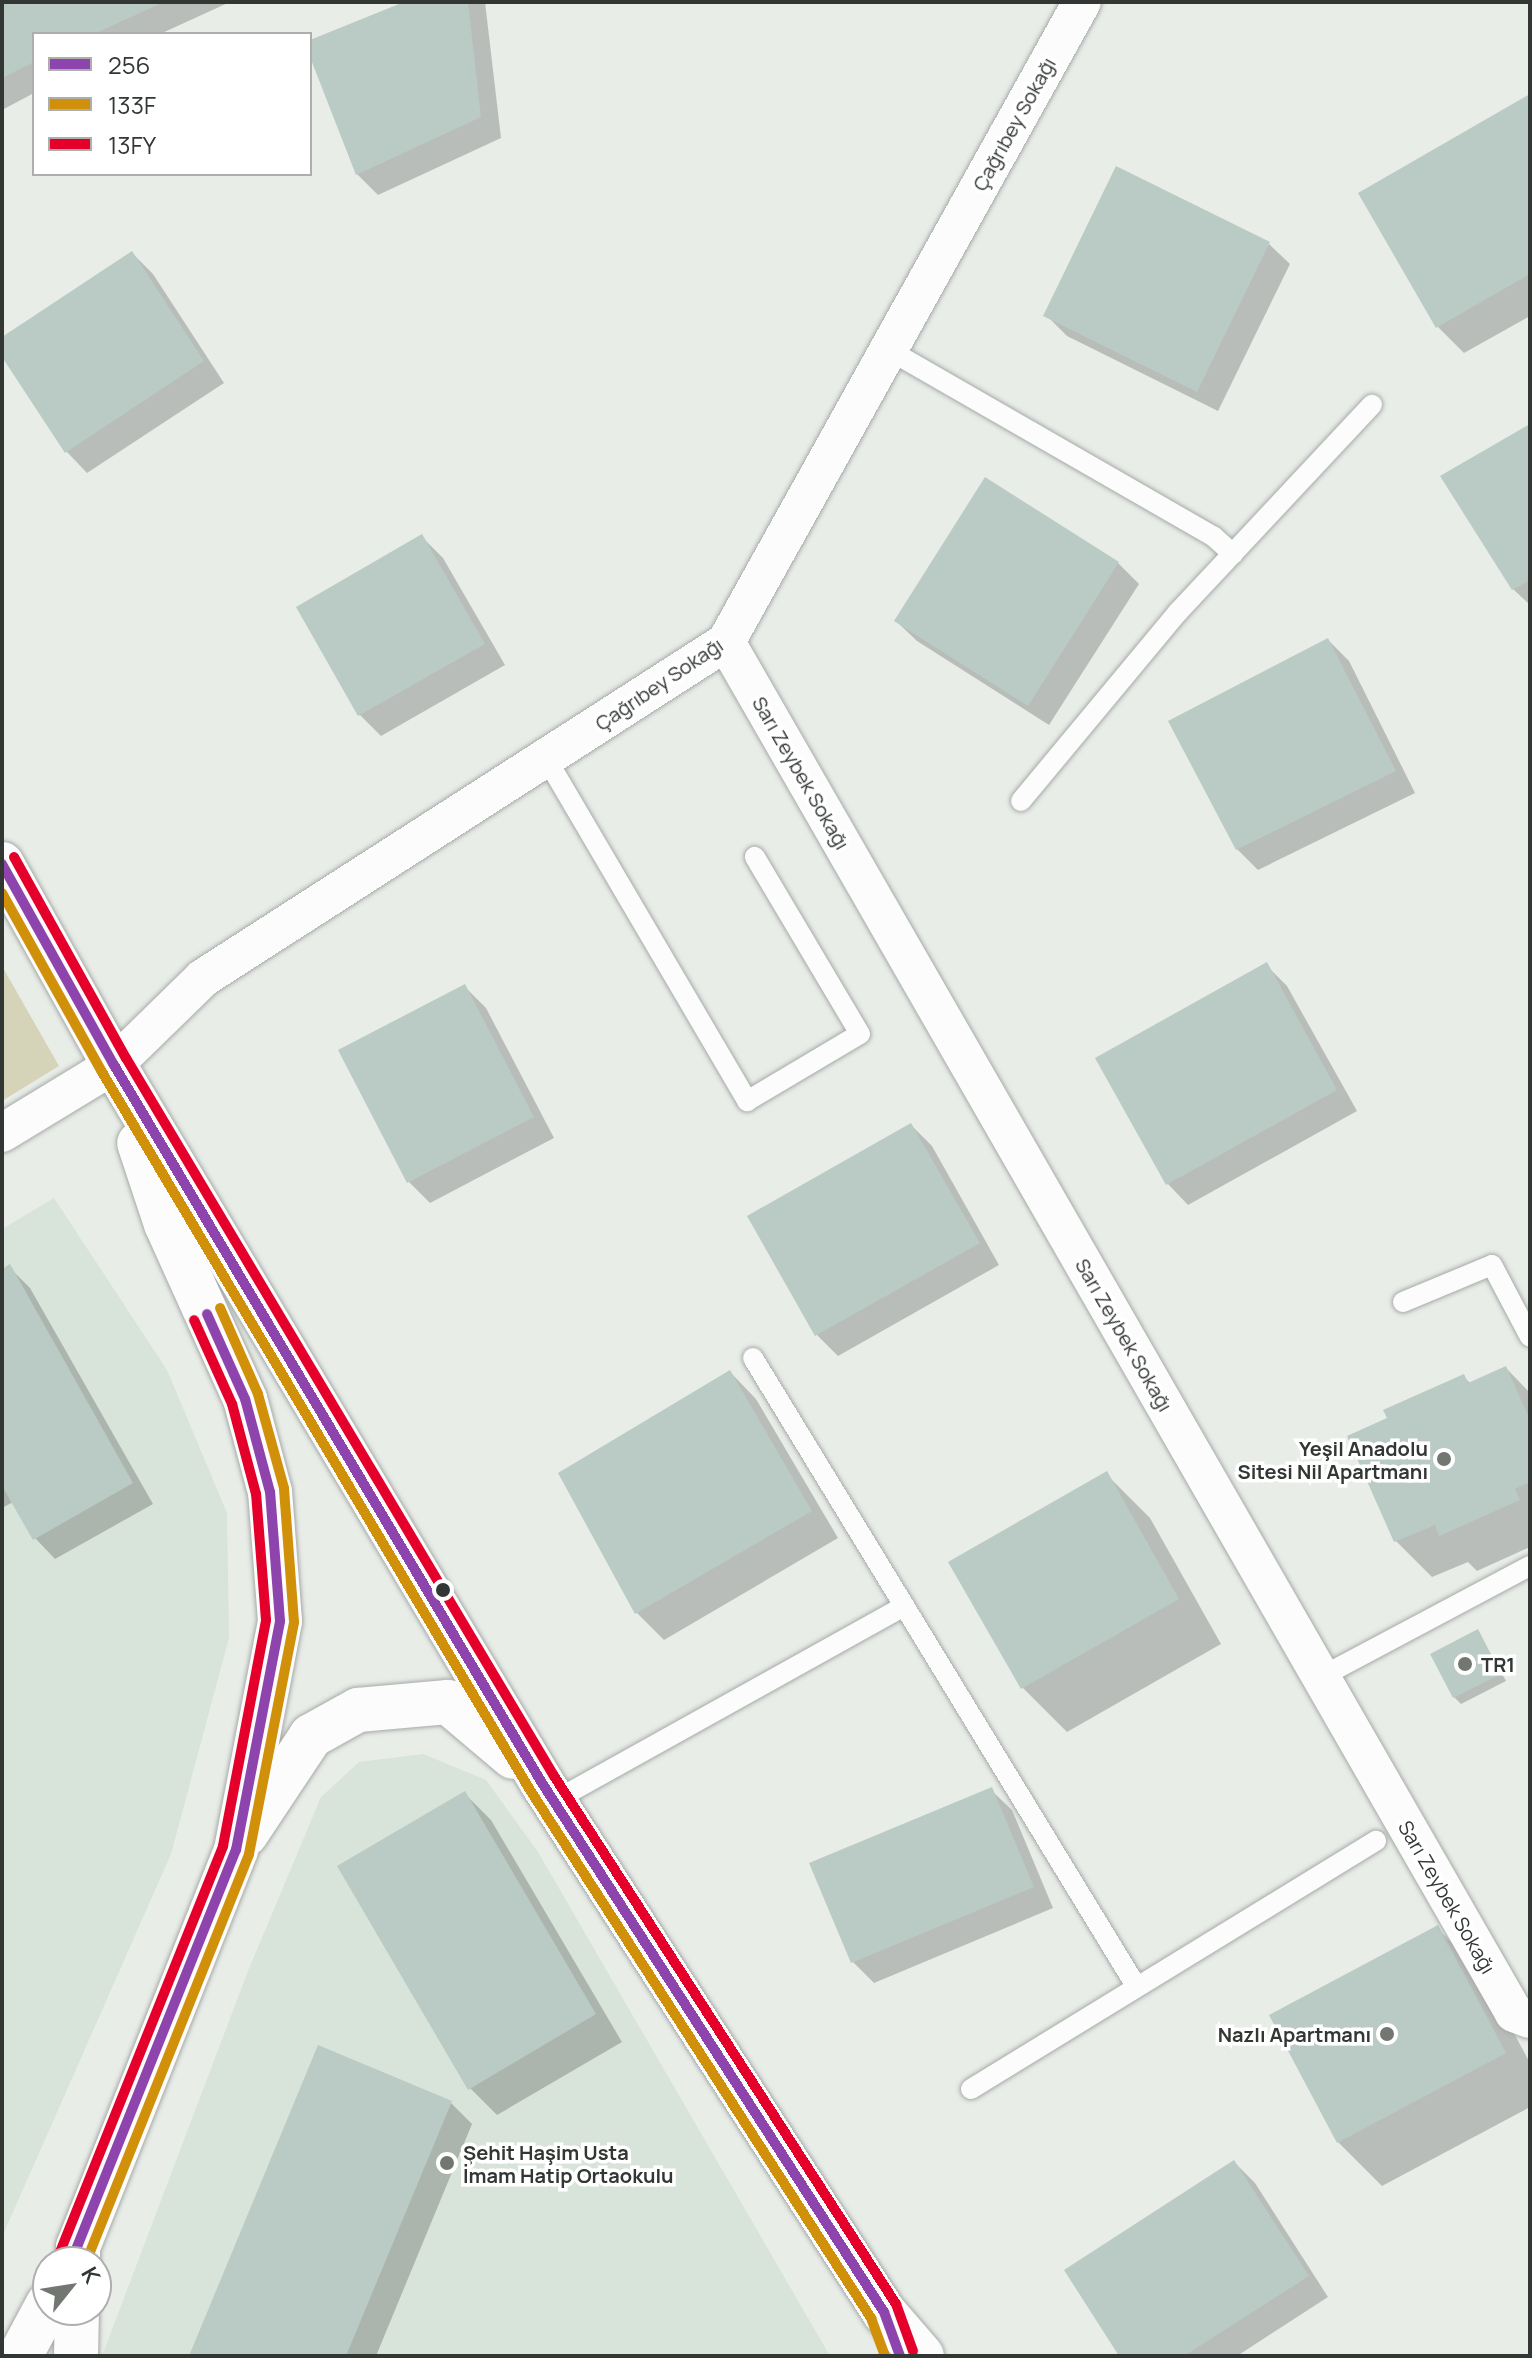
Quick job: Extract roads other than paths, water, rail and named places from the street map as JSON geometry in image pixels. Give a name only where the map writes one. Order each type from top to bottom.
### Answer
[{"type":"main road","points":[[2,864],[114,1065],[548,1792],[884,2312],[922,2356]]},
{"type":"main road","points":[[80,2246],[236,1850],[280,1621],[270,1492],[245,1399],[166,1224],[114,1065]]},
{"type":"main road","points":[[236,1850],[311,1736],[358,1710],[448,1702],[548,1792]]},
{"type":"main road","points":[[884,2312],[900,2356]]},
{"type":"main road","points":[[20,2356],[36,2326]]},
{"type":"main road","points":[[76,2356],[77,2326]]},
{"type":"street","name":"Çağrıbey Sokağı","points":[[2,1133],[114,1065],[203,978],[726,642],[1082,2]]},
{"type":"street","name":"Sarı Zeybek Sokağı","points":[[726,642],[1514,2013],[1530,2019]]},
{"type":"lane","points":[[889,350],[1213,536],[1233,554]]},
{"type":"lane","points":[[1021,801],[1178,612],[1372,405]]},
{"type":"lane","points":[[546,758],[747,1101],[860,1034],[755,857]]},
{"type":"lane","points":[[1403,1302],[1492,1265],[1530,1337]]},
{"type":"lane","points":[[753,1358],[1136,1986]]},
{"type":"lane","points":[[1321,1677],[1530,1566]]},
{"type":"lane","points":[[548,1792],[904,1606]]},
{"type":"lane","points":[[971,2089],[1376,1841]]},
{"type":"place","name":"Yeşil Anadolu Sitesi Nil Apartmanı","points":[[1444,1459]]},
{"type":"place","name":"TR1","points":[[1465,1664]]},
{"type":"place","name":"Nazlı Apartmanı","points":[[1387,2034]]},
{"type":"place","name":"Şehit Haşim Usta İmam Hatip Ortaokulu","points":[[447,2163]]}]
